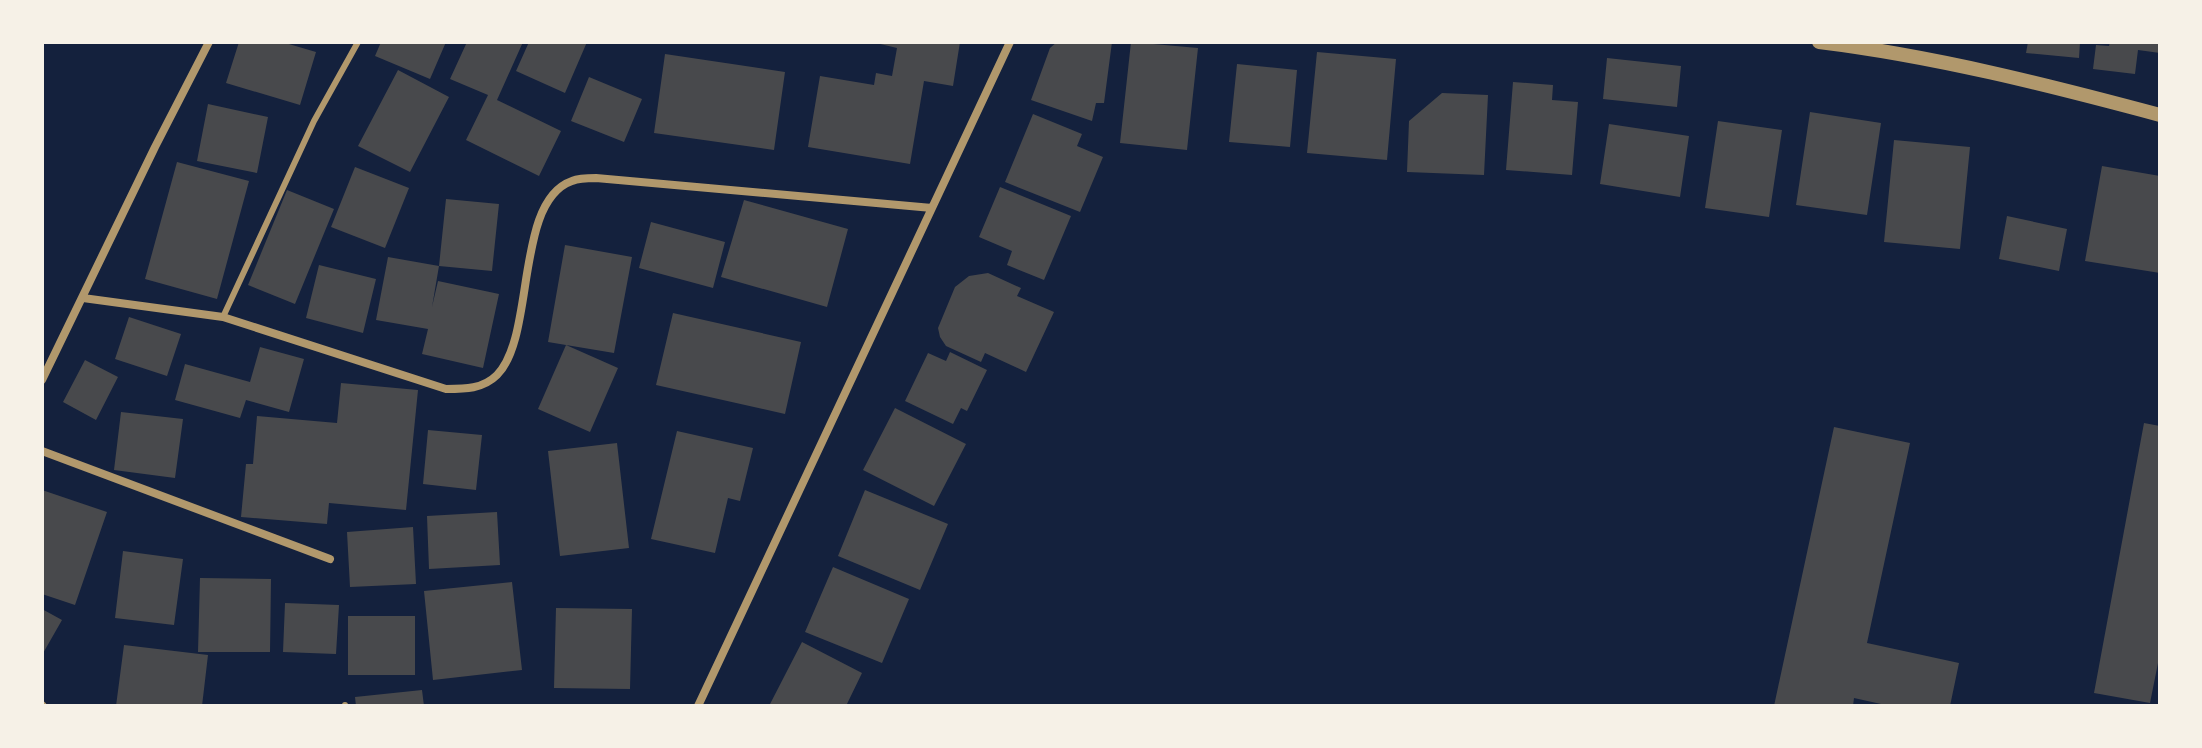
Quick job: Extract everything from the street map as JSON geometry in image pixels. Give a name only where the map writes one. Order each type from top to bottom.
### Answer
[{"type":"street","points":[[42,380],[209,42]]},
{"type":"street","points":[[698,706],[1010,42]]},
{"type":"street","points":[[1819,42],[1886,46],[2160,115]]},
{"type":"street","points":[[83,298],[223,317],[446,389],[474,389],[497,374],[511,351],[539,218],[551,195],[571,181],[596,178],[932,208]]},
{"type":"street","points":[[42,451],[330,559]]},
{"type":"lane","points":[[223,317],[314,121],[358,42]]},
{"type":"building","points":[[239,42],[282,42],[316,52],[300,105],[226,83]]},
{"type":"building","points":[[381,42],[446,42],[430,79],[375,56]]},
{"type":"building","points":[[467,42],[523,42],[497,100],[561,131],[539,176],[466,140],[488,95],[450,79]]},
{"type":"building","points":[[529,42],[587,42],[565,93],[516,71]]},
{"type":"building","points":[[872,42],[960,42],[953,86],[924,81],[910,164],[808,147],[820,76],[874,85],[876,73],[892,76],[897,48]]},
{"type":"building","points":[[1057,42],[1112,42],[1104,103],[1096,103],[1092,121],[1031,100],[1050,48]]},
{"type":"building","points":[[1131,42],[1198,48],[1187,150],[1120,143]]},
{"type":"building","points":[[2028,42],[2080,42],[2079,58],[2026,53]]},
{"type":"building","points":[[2110,42],[2160,42],[2160,53],[2138,50],[2135,74],[2093,69],[2096,45],[2109,46]]},
{"type":"building","points":[[1317,52],[1396,59],[1387,160],[1307,153]]},
{"type":"building","points":[[665,54],[785,72],[774,150],[654,133]]},
{"type":"building","points":[[1607,58],[1681,66],[1677,107],[1603,99]]},
{"type":"building","points":[[1237,64],[1297,70],[1290,147],[1229,142]]},
{"type":"building","points":[[398,70],[449,97],[410,172],[358,146]]},
{"type":"building","points":[[589,77],[642,99],[624,142],[571,121]]},
{"type":"building","points":[[1513,82],[1553,85],[1552,100],[1578,102],[1572,175],[1506,170]]},
{"type":"building","points":[[1442,93],[1488,95],[1484,175],[1407,172],[1409,121]]},
{"type":"building","points":[[208,104],[268,117],[257,173],[197,161]]},
{"type":"building","points":[[1810,112],[1881,123],[1867,215],[1796,205]]},
{"type":"building","points":[[1033,114],[1082,134],[1077,146],[1103,157],[1080,212],[1005,182]]},
{"type":"building","points":[[1718,121],[1782,130],[1769,217],[1705,208]]},
{"type":"building","points":[[1609,124],[1689,136],[1680,197],[1600,184]]},
{"type":"building","points":[[1894,140],[1970,147],[1960,249],[1884,242]]},
{"type":"building","points":[[177,162],[249,181],[217,299],[145,279]]},
{"type":"building","points":[[2102,166],[2160,176],[2160,273],[2085,261]]},
{"type":"building","points":[[355,167],[409,188],[385,248],[331,227]]},
{"type":"building","points":[[1000,187],[1071,216],[1044,280],[1007,265],[1012,251],[979,237]]},
{"type":"building","points":[[287,190],[334,209],[295,304],[248,285]]},
{"type":"building","points":[[446,199],[499,204],[492,271],[439,266]]},
{"type":"building","points":[[744,200],[848,229],[827,307],[721,277]]},
{"type":"building","points":[[2007,216],[2067,229],[2059,271],[1999,259]]},
{"type":"building","points":[[651,222],[725,242],[713,288],[639,268]]},
{"type":"building","points":[[565,245],[632,257],[614,353],[548,342]]},
{"type":"building","points":[[388,257],[439,266],[432,307],[438,281],[499,294],[483,368],[422,354],[428,329],[376,320]]},
{"type":"building","points":[[319,265],[376,279],[363,333],[306,318]]},
{"type":"building","points":[[988,273],[1021,288],[1017,296],[1054,312],[1026,372],[985,353],[981,362],[946,346],[940,337],[938,328],[955,287],[969,276]]},
{"type":"building","points":[[673,313],[801,342],[785,414],[656,385]]},
{"type":"building","points":[[129,317],[181,334],[167,376],[115,359]]},
{"type":"building","points":[[566,345],[618,368],[590,432],[538,409]]},
{"type":"building","points":[[260,347],[304,359],[289,412],[246,400],[240,418],[175,400],[185,364],[250,382]]},
{"type":"building","points":[[950,352],[987,370],[967,411],[961,408],[953,424],[905,401],[928,353],[946,361]]},
{"type":"building","points":[[85,360],[118,377],[96,420],[63,402]]},
{"type":"building","points":[[341,383],[418,390],[406,510],[329,503],[327,524],[241,517],[246,464],[253,464],[257,416],[337,423]]},
{"type":"building","points":[[895,408],[966,444],[934,506],[863,470]]},
{"type":"building","points":[[121,412],[183,419],[175,478],[114,470]]},
{"type":"building","points":[[2144,423],[2160,426],[2160,653],[2150,703],[2094,693]]},
{"type":"building","points":[[1834,427],[1910,443],[1867,643],[1959,663],[1950,706],[1890,706],[1854,698],[1853,706],[1774,706]]},
{"type":"building","points":[[428,430],[482,435],[476,490],[423,484]]},
{"type":"building","points":[[677,431],[753,448],[740,501],[728,498],[715,553],[651,539]]},
{"type":"building","points":[[617,443],[629,548],[560,556],[548,451]]},
{"type":"building","points":[[42,490],[107,512],[75,605],[42,594]]},
{"type":"building","points":[[865,490],[948,524],[920,590],[838,556]]},
{"type":"building","points":[[497,512],[500,565],[429,569],[427,516]]},
{"type":"building","points":[[413,527],[416,584],[350,587],[347,532]]},
{"type":"building","points":[[123,551],[183,559],[174,625],[115,618]]},
{"type":"building","points":[[833,567],[909,599],[882,663],[805,632]]},
{"type":"building","points":[[200,578],[271,579],[270,652],[198,652]]},
{"type":"building","points":[[512,582],[522,670],[433,680],[424,591]]},
{"type":"building","points":[[285,603],[339,605],[336,654],[283,652]]},
{"type":"building","points":[[556,608],[632,609],[630,689],[554,688]]},
{"type":"building","points":[[42,609],[62,620],[42,655]]},
{"type":"building","points":[[348,616],[415,616],[415,675],[348,675]]},
{"type":"building","points":[[802,642],[862,673],[846,706],[769,706]]},
{"type":"building","points":[[124,645],[208,655],[202,706],[116,706]]},
{"type":"building","points":[[422,690],[424,706],[356,706],[355,697]]}]
